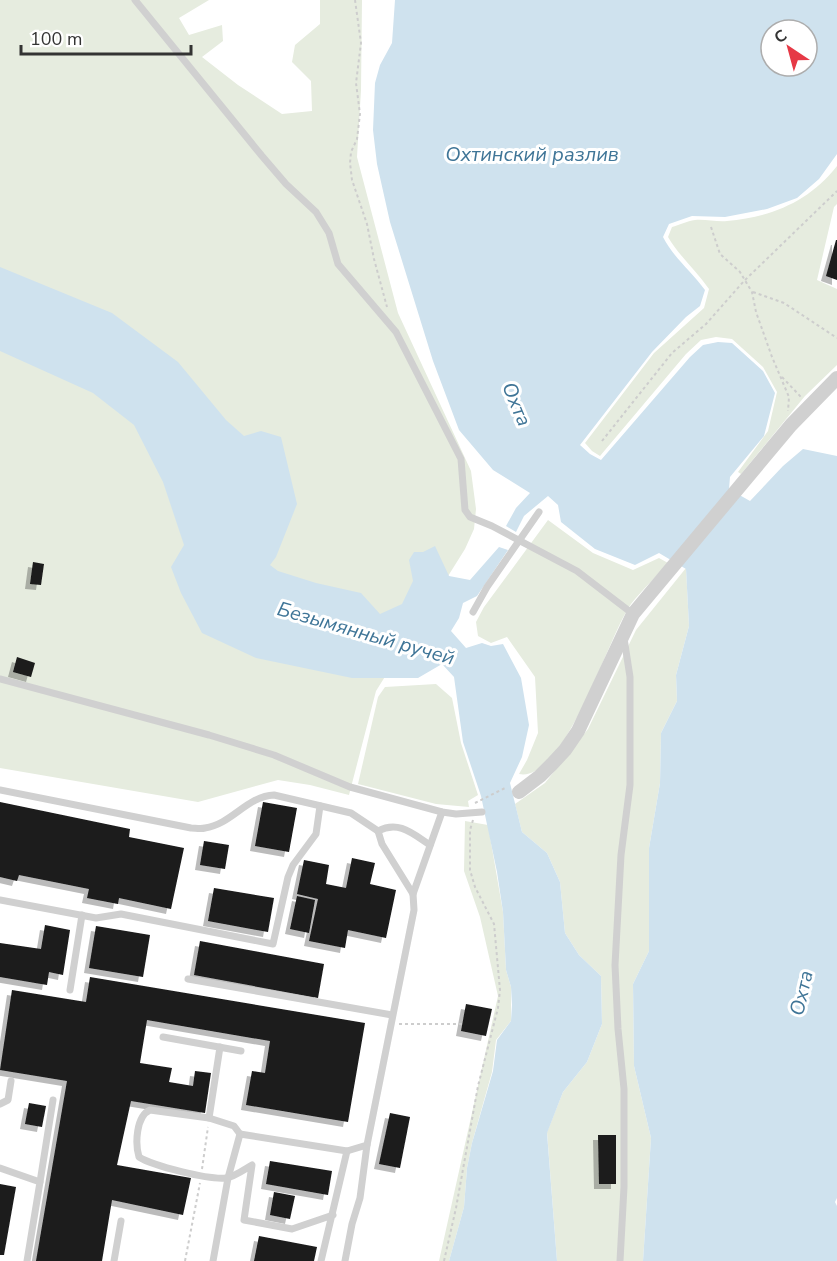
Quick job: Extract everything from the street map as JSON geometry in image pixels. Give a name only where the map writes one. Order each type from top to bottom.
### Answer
[{"type":"street","points":[[515,789],[540,776],[565,750],[578,731],[633,614],[791,426],[837,378]]},
{"type":"lane","points":[[135,0],[268,163],[286,184],[316,212],[329,233],[338,264],[396,332],[460,459],[465,510],[470,517],[492,526],[577,571],[633,614]]},
{"type":"lane","points":[[473,612],[487,587],[539,512]]},
{"type":"lane","points":[[620,1261],[624,1187],[624,1089],[615,965],[621,855],[630,785],[630,677],[623,633]]},
{"type":"lane","points":[[0,679],[209,735],[263,752],[350,788],[442,812],[456,814],[478,812]]},
{"type":"lane","points":[[0,790],[191,828],[205,828],[220,824],[264,795],[274,795],[351,813],[378,831],[387,854],[413,894]]},
{"type":"lane","points":[[0,900],[96,918],[121,914],[273,944],[292,865],[316,834],[320,806]]},
{"type":"lane","points":[[345,1261],[360,1198],[367,1145],[414,910],[413,894],[442,812]]},
{"type":"lane","points":[[378,831],[387,826],[396,826],[430,845]]},
{"type":"lane","points":[[70,990],[82,915]]},
{"type":"lane","points":[[188,979],[392,1015]]},
{"type":"lane","points":[[163,1038],[241,1051]]},
{"type":"lane","points":[[209,1118],[220,1047]]},
{"type":"lane","points":[[0,1104],[8,1100],[11,1081]]},
{"type":"lane","points":[[27,1261],[53,1100]]},
{"type":"lane","points":[[333,1215],[292,1229],[244,1220],[252,1165],[228,1178],[149,1164],[139,1157],[137,1147],[141,1120],[145,1112],[155,1110],[209,1118],[234,1126],[240,1134],[347,1151],[367,1145]]},
{"type":"lane","points":[[213,1261],[228,1178],[240,1134]]},
{"type":"lane","points":[[321,1261],[347,1151]]},
{"type":"lane","points":[[0,1168],[40,1182]]},
{"type":"lane","points":[[114,1261],[121,1221]]},
{"type":"path","points":[[355,0],[361,43],[356,83],[360,114],[357,139],[351,152],[352,180],[367,224],[385,302],[396,332]]},
{"type":"path","points":[[602,441],[672,353],[706,324],[744,280],[837,190]]},
{"type":"path","points":[[711,227],[720,254],[740,272],[752,292],[756,312],[789,397],[788,412],[791,426]]},
{"type":"path","points":[[752,292],[784,303],[837,338]]},
{"type":"path","points":[[780,375],[809,406]]},
{"type":"path","points":[[480,801],[515,789]]},
{"type":"path","points":[[444,1261],[456,1209],[478,1086],[498,1008],[500,990],[494,924],[475,887],[470,870],[470,830],[478,812]]},
{"type":"path","points":[[390,1024],[463,1024]]},
{"type":"path","points":[[185,1261],[209,1118]]},
{"type":"shaded area","points":[[0,0],[209,0],[179,18],[189,35],[222,25],[223,41],[202,57],[238,85],[282,114],[312,111],[311,81],[292,62],[295,45],[320,24],[320,0],[362,0],[361,90],[357,157],[398,313],[471,471],[476,509],[474,529],[465,549],[376,691],[349,795],[278,780],[198,802],[0,768]]},
{"type":"shaded area","points":[[837,166],[837,204],[834,207],[817,280],[837,289],[837,365],[805,396],[741,474],[738,472],[768,431],[777,392],[763,367],[732,339],[716,337],[701,340],[686,354],[600,456],[592,451],[585,443],[654,353],[704,308],[709,289],[668,237],[672,227],[695,220],[743,219],[788,206],[814,189]]},
{"type":"shaded area","points":[[548,520],[593,553],[633,570],[659,558],[668,563],[631,604],[621,621],[584,704],[569,733],[553,756],[536,771],[519,774],[538,733],[535,677],[507,637],[491,643],[478,636],[476,622],[484,607]]},
{"type":"shaded area","points":[[686,568],[689,626],[676,675],[677,701],[661,733],[660,783],[649,848],[649,951],[633,984],[634,1066],[651,1138],[643,1261],[557,1261],[547,1132],[563,1092],[587,1062],[602,1024],[601,976],[579,955],[565,933],[560,882],[547,853],[522,832],[515,804],[545,783],[588,729],[636,630]]},
{"type":"shaded area","points":[[436,684],[452,698],[461,743],[478,795],[468,801],[469,807],[436,804],[358,784],[378,697],[385,687]]},
{"type":"shaded area","points":[[465,821],[488,825],[503,912],[506,970],[511,987],[511,1021],[496,1040],[492,1072],[467,1168],[464,1207],[449,1261],[439,1261],[498,996],[480,917],[464,871]]},
{"type":"water","name":"Охтинский разлив","points":[[395,0],[837,0],[837,154],[819,179],[797,198],[767,209],[725,217],[692,216],[669,224],[663,237],[705,290],[700,306],[652,352],[580,445],[601,460],[690,357],[703,345],[718,342],[732,343],[763,371],[775,393],[764,436],[730,477],[729,489],[750,501],[783,466],[803,449],[837,456],[837,1198],[835,1202],[837,1206],[837,1261],[643,1261],[651,1138],[634,1066],[633,984],[649,951],[649,848],[660,783],[661,733],[677,701],[676,675],[689,626],[686,569],[659,553],[635,565],[595,549],[561,522],[558,505],[548,496],[524,516],[516,532],[506,526],[516,508],[530,493],[493,470],[459,430],[433,361],[390,222],[377,164],[373,130],[375,83],[380,65],[392,43]]},
{"type":"water","name":"Безымянный ручей","points":[[0,267],[112,313],[178,362],[226,420],[244,436],[261,431],[281,437],[297,504],[276,557],[270,565],[278,571],[316,583],[361,593],[380,614],[402,604],[413,581],[409,560],[414,552],[423,552],[435,546],[449,576],[470,580],[499,547],[508,550],[477,596],[463,603],[459,618],[451,631],[466,648],[482,643],[491,646],[503,644],[521,678],[529,725],[522,757],[510,783],[522,832],[547,853],[560,882],[565,933],[579,955],[601,976],[602,1024],[587,1062],[563,1092],[547,1133],[557,1261],[449,1261],[464,1207],[467,1168],[493,1071],[497,1040],[511,1021],[512,1005],[511,987],[506,970],[503,912],[497,872],[481,796],[463,742],[454,677],[442,664],[418,678],[352,678],[256,658],[202,633],[181,593],[171,567],[184,545],[163,482],[134,425],[93,393],[0,351]]},
{"type":"building","points":[[837,240],[837,280],[826,276]]},
{"type":"building","points":[[33,562],[44,564],[41,585],[30,584]]},
{"type":"building","points":[[17,657],[35,663],[31,677],[13,672]]},
{"type":"building","points":[[0,802],[130,829],[129,837],[184,848],[171,909],[119,898],[118,904],[87,898],[89,889],[19,875],[17,881],[0,877]]},
{"type":"building","points":[[263,802],[297,808],[289,852],[255,846]]},
{"type":"building","points":[[204,841],[229,845],[225,869],[200,865]]},
{"type":"building","points":[[352,858],[375,863],[370,884],[396,890],[386,938],[348,930],[345,948],[309,941],[318,899],[297,894],[304,860],[329,865],[326,884],[346,888]]},
{"type":"building","points":[[214,888],[274,898],[268,932],[208,921]]},
{"type":"building","points":[[297,896],[315,900],[309,933],[290,929]]},
{"type":"building","points":[[45,925],[70,930],[63,975],[49,972],[47,985],[0,977],[0,943],[41,949]]},
{"type":"building","points":[[96,926],[150,935],[143,977],[89,968]]},
{"type":"building","points":[[200,941],[324,964],[318,998],[194,975]]},
{"type":"building","points":[[90,977],[365,1023],[348,1122],[246,1105],[252,1071],[265,1073],[270,1041],[147,1020],[140,1063],[172,1068],[169,1082],[193,1086],[195,1071],[211,1073],[205,1113],[131,1101],[117,1165],[191,1178],[183,1215],[112,1200],[102,1261],[36,1261],[67,1081],[0,1070],[12,990],[86,1002]]},
{"type":"building","points":[[466,1004],[492,1009],[486,1036],[461,1031]]},
{"type":"building","points":[[29,1103],[46,1106],[42,1127],[25,1124]]},
{"type":"building","points":[[390,1113],[410,1117],[400,1168],[379,1164]]},
{"type":"building","points":[[598,1135],[616,1135],[616,1184],[599,1184]]},
{"type":"building","points":[[270,1161],[332,1171],[328,1195],[266,1184]]},
{"type":"building","points":[[0,1184],[16,1187],[4,1255],[0,1255]]},
{"type":"building","points":[[274,1192],[295,1196],[290,1219],[270,1215]]},
{"type":"building","points":[[259,1236],[317,1247],[314,1261],[254,1261]]},
{"type":"water label","name":"Охта","points":[[517,404]]},
{"type":"water label","name":"Охта","points":[[801,993]]}]
